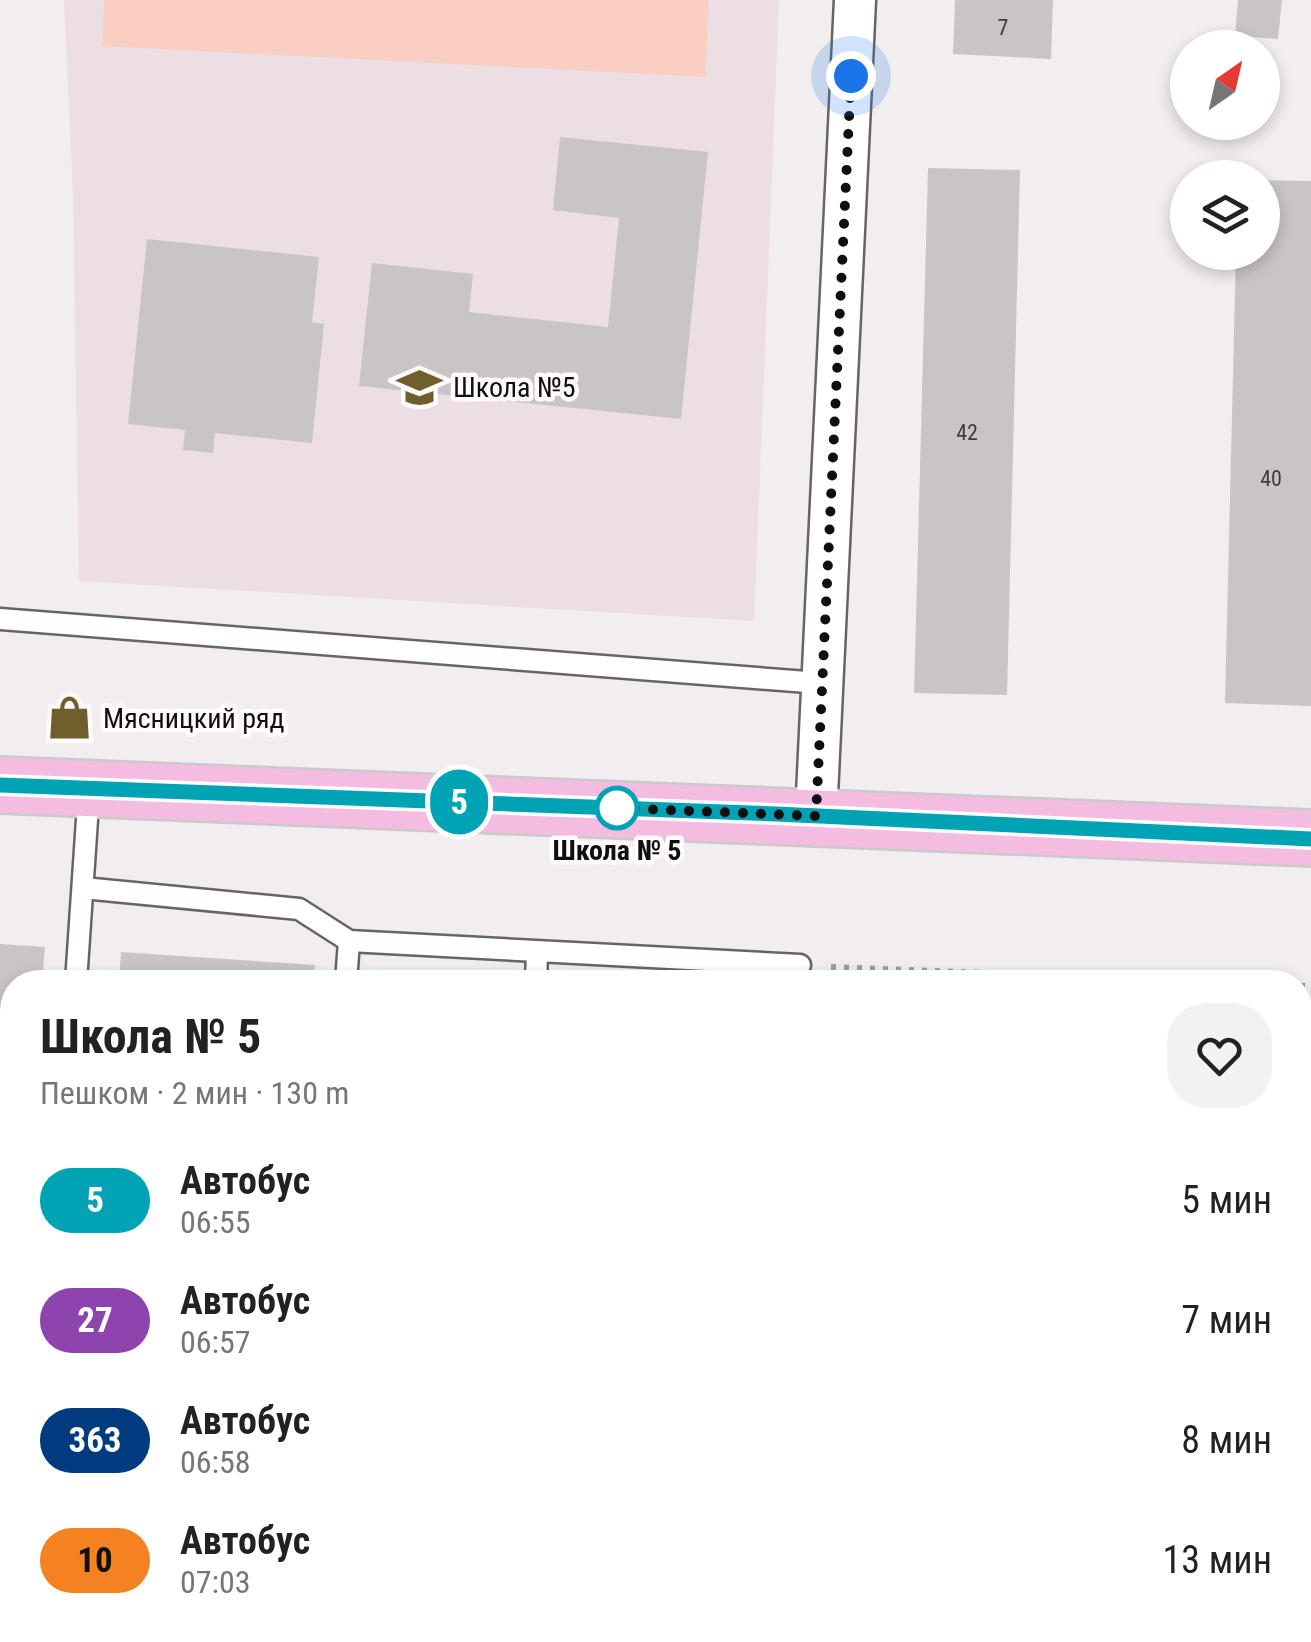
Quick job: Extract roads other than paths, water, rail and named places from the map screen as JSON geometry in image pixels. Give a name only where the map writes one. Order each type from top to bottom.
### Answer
[{"type":"main road","points":[[0,785],[1311,838]]},
{"type":"street","points":[[816,816],[855,0]]},
{"type":"lane","points":[[0,619],[820,684]]},
{"type":"lane","points":[[77,970],[90,788]]},
{"type":"lane","points":[[83,888],[299,909],[348,941],[800,965]]},
{"type":"lane","points":[[347,970],[348,941]]},
{"type":"lane","points":[[536,970],[537,953]]},
{"type":"place","name":"Школа №5","points":[[420,387]]},
{"type":"place","name":"Мясницкий ряд","points":[[70,718]]},
{"type":"place","name":"Школа № 5","points":[[617,808]]}]
